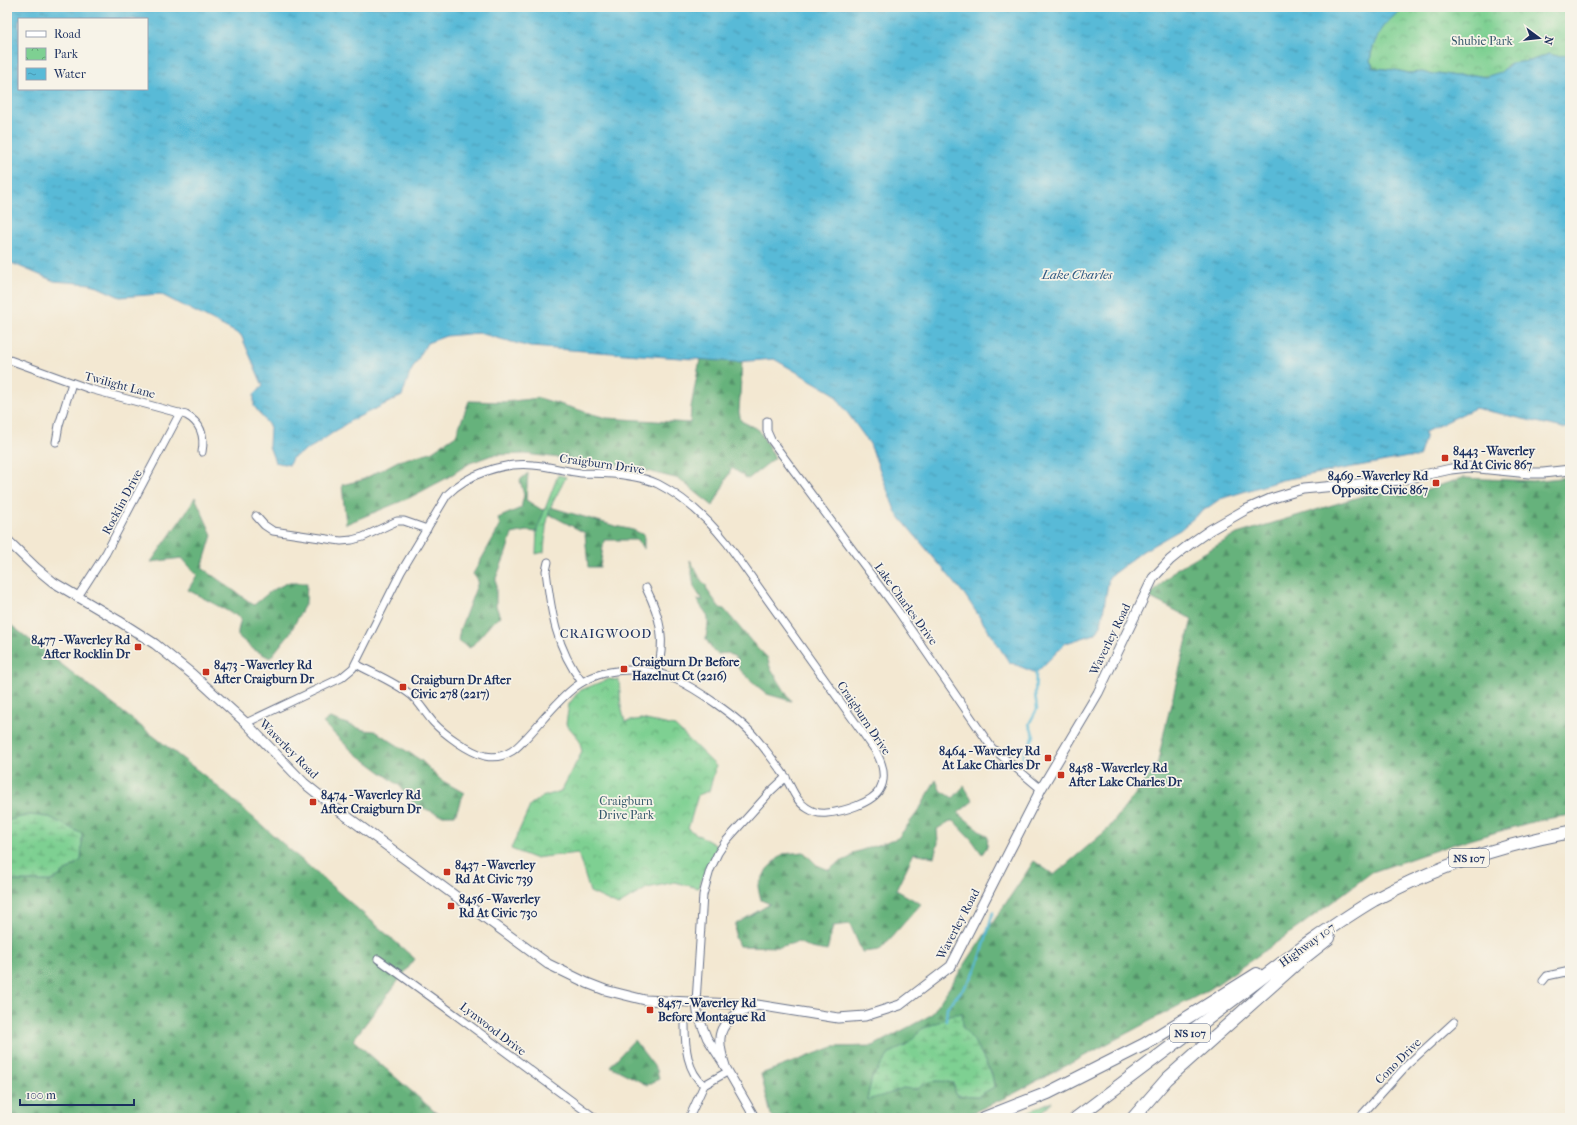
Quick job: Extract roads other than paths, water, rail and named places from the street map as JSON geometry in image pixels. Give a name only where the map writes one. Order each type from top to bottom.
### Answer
[{"type":"highway","name":"Highway 107","points":[[1076,1118],[1303,947],[1337,923],[1374,900],[1410,882],[1470,858],[1532,839],[1570,832]]},
{"type":"highway","points":[[1133,1118],[1167,1079],[1296,964],[1374,900]]},
{"type":"highway","points":[[984,1118],[1048,1093],[1145,1044],[1253,976],[1303,947]]},
{"type":"main road","name":"Waverley Road","points":[[7,540],[53,582],[77,598],[119,621],[154,644],[192,674],[246,723],[304,783],[334,807],[548,964],[587,984],[645,1000],[757,1005],[838,1018],[865,1016],[900,1005],[951,966],[1040,789],[1098,693],[1153,578],[1170,560],[1190,544],[1210,530],[1245,510],[1270,499],[1304,489],[1401,480],[1451,469],[1469,467],[1543,474],[1570,470]]},
{"type":"main road","points":[[726,1069],[721,1051],[721,1032],[736,1014],[757,1005]]},
{"type":"street","name":"Twilight Lane","points":[[7,359],[90,389],[190,417],[200,428],[203,439],[202,452]]},
{"type":"street","points":[[56,442],[59,425],[72,383]]},
{"type":"street","name":"Rocklin Drive","points":[[77,598],[106,553],[180,413]]},
{"type":"street","name":"Lake Charles Drive","points":[[767,422],[767,432],[771,440],[898,611],[992,748],[1040,789]]},
{"type":"street","name":"Craigburn Drive","points":[[246,723],[341,678],[350,672],[356,664],[390,593],[447,495],[453,488],[487,471],[510,465],[534,465],[565,471],[633,477],[657,484],[672,491],[701,514],[727,542],[875,750],[882,764],[884,779],[879,792],[868,800],[847,809],[827,814],[807,808],[793,794],[786,777],[754,735],[731,715],[705,696],[676,680],[657,674],[633,670],[608,672],[582,682],[565,696],[516,748],[499,756],[486,756],[474,751],[444,732],[429,718],[422,706],[407,692],[356,664]]},
{"type":"street","points":[[256,516],[264,525],[273,531],[341,541],[363,537],[397,521],[427,529]]},
{"type":"street","points":[[548,562],[546,570],[554,626],[566,654],[582,682]]},
{"type":"street","points":[[646,588],[657,612],[662,633],[662,652],[657,674]]},
{"type":"street","points":[[754,1118],[707,1038],[698,1015],[696,1002],[703,895],[710,870],[718,853],[726,841],[771,791],[786,777]]},
{"type":"street","name":"Lynwood Drive","points":[[378,959],[430,995],[482,1036],[595,1118]]},
{"type":"street","points":[[1543,980],[1547,976],[1570,971]]},
{"type":"street","name":"Cono Drive","points":[[1360,1118],[1407,1065],[1454,1022]]},
{"type":"street","points":[[685,1025],[691,1068],[698,1081],[704,1085]]},
{"type":"street","points":[[689,1118],[704,1085],[726,1069]]},
{"type":"water","name":"Lake Charles","points":[[7,7],[1405,7],[1381,30],[1371,54],[1370,61],[1374,68],[1409,73],[1422,72],[1433,75],[1438,73],[1455,76],[1474,75],[1485,77],[1501,72],[1511,63],[1530,61],[1549,54],[1557,56],[1570,55],[1570,428],[1563,428],[1475,408],[1425,432],[1425,439],[1419,457],[1408,457],[1282,480],[1220,499],[1197,515],[1180,530],[1143,551],[1109,577],[1101,625],[1095,634],[1066,643],[1036,673],[1009,662],[965,595],[896,513],[870,444],[833,393],[774,359],[736,362],[530,347],[479,333],[446,336],[427,343],[410,373],[402,396],[350,421],[315,445],[292,458],[289,465],[275,462],[269,446],[270,427],[254,406],[254,394],[263,386],[241,335],[160,294],[120,297],[91,284],[54,281],[7,261]]},
{"type":"waterway","points":[[1021,766],[1024,753],[1034,736],[1029,724],[1037,709],[1035,694],[1036,673]]},
{"type":"waterway","points":[[946,1021],[947,1007],[965,986],[975,971],[993,912]]},
{"type":"place","name":"8443 - Waverley Rd At Civic 867","points":[[1445,458]]},
{"type":"place","name":"8469 - Waverley Rd Opposite Civic 867","points":[[1436,483]]},
{"type":"place","name":"8477 - Waverley Rd After Rocklin Dr","points":[[138,647]]},
{"type":"place","name":"Craigburn Dr Before Hazelnut Ct (2216)","points":[[624,669]]},
{"type":"place","name":"8473 - Waverley Rd After Craigburn Dr","points":[[206,672]]},
{"type":"place","name":"Craigburn Dr After Civic 278 (2217)","points":[[403,687]]},
{"type":"place","name":"8464 - Waverley Rd At Lake Charles Dr","points":[[1048,758]]},
{"type":"place","name":"8458 - Waverley Rd After Lake Charles Dr","points":[[1061,775]]},
{"type":"place","name":"8474 - Waverley Rd After Craigburn Dr","points":[[313,802]]},
{"type":"place","name":"8437 - Waverley Rd At Civic 739","points":[[447,872]]},
{"type":"place","name":"8456 - Waverley Rd At Civic 730","points":[[451,906]]},
{"type":"place","name":"8457 - Waverley Rd Before Montague Rd","points":[[650,1010]]},
{"type":"district","name":"CRAIGWOOD","points":[[606,633]]},
{"type":"park label","name":"Shubie Park","points":[[1482,41]]},
{"type":"park label","name":"Craigburn Drive Park","points":[[626,808]]}]
